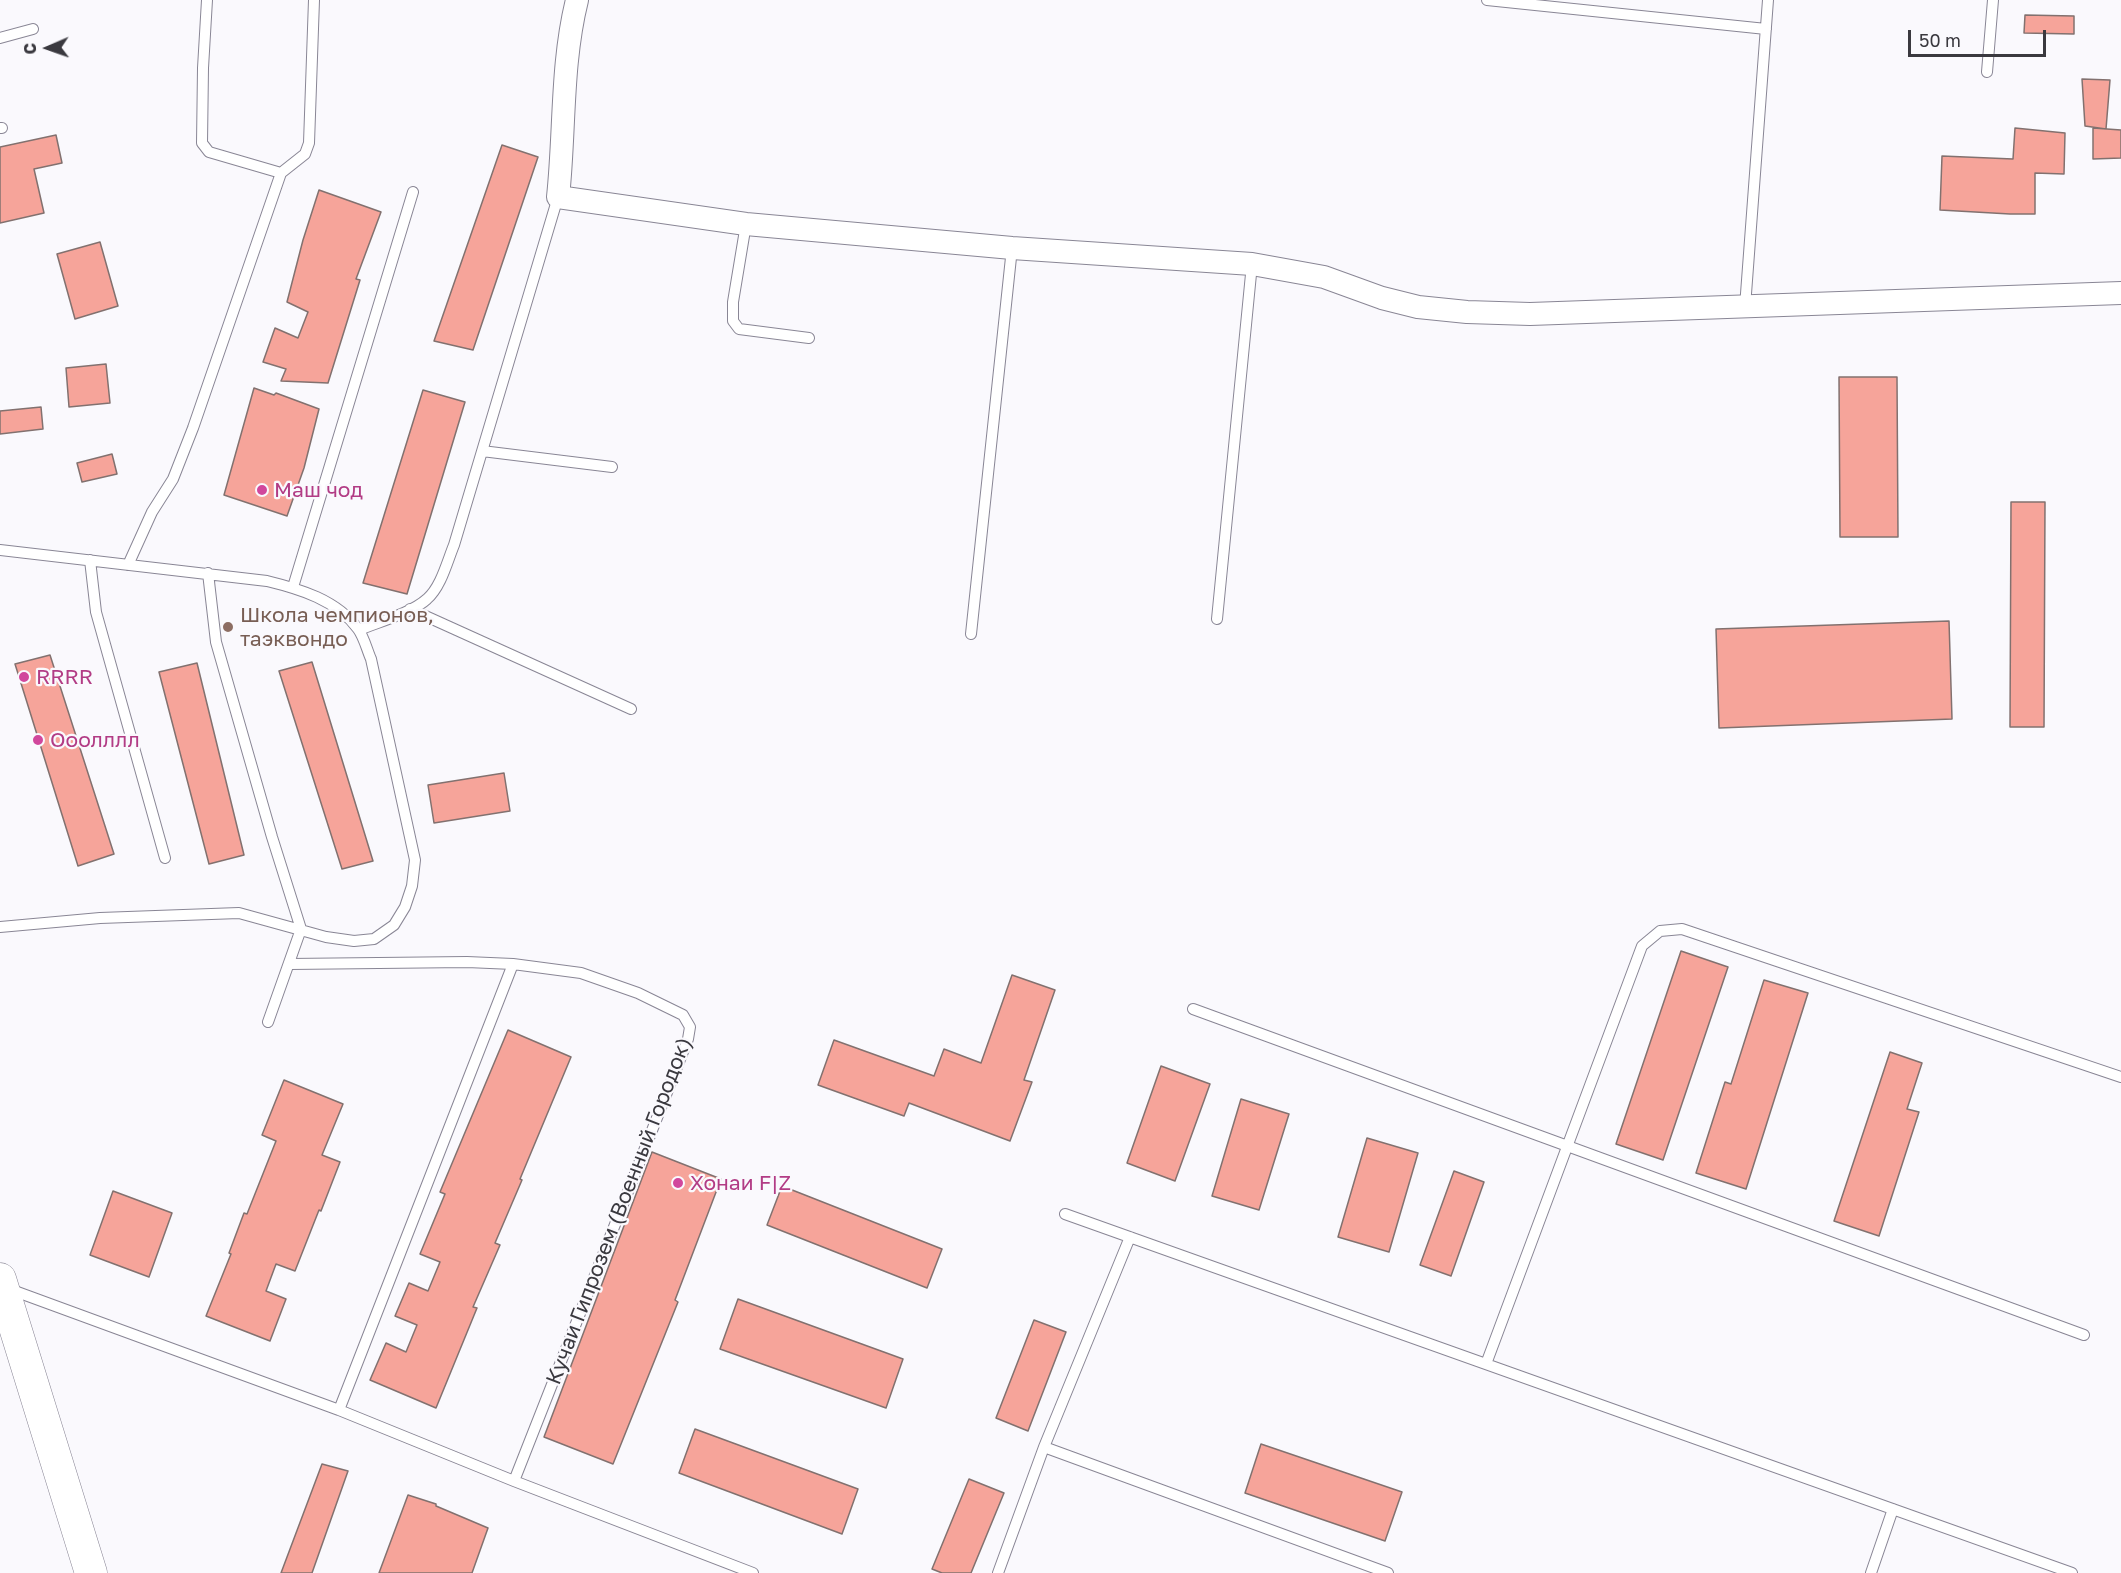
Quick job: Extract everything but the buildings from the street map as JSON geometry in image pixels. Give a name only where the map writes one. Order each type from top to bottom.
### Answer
[{"type":"main road","points":[[1,1284],[91,1573]]},
{"type":"main road","points":[[0,1346],[70,1573]]},
{"type":"street","points":[[577,0],[567,67],[558,197],[746,224],[1012,248],[1252,264],[1324,277],[1382,298],[1418,307],[1467,312],[1530,314],[2121,293]]},
{"type":"lane","points":[[207,0],[202,68],[202,143],[209,152],[281,173]]},
{"type":"lane","points":[[128,565],[152,512],[173,479],[193,428],[281,173],[305,154],[309,143],[314,0]]},
{"type":"lane","points":[[1487,0],[1766,29]]},
{"type":"lane","points":[[1745,307],[1768,0]]},
{"type":"lane","points":[[1987,72],[1993,0]]},
{"type":"lane","points":[[0,38],[33,29]]},
{"type":"lane","points":[[293,587],[413,192]]},
{"type":"lane","points":[[359,630],[428,599],[440,579],[454,545],[558,197]]},
{"type":"lane","points":[[746,224],[733,302],[733,321],[739,329],[809,338]]},
{"type":"lane","points":[[971,634],[1012,248]]},
{"type":"lane","points":[[1217,619],[1252,264]]},
{"type":"lane","points":[[482,451],[612,467]]},
{"type":"lane","points":[[0,550],[267,581],[293,587],[340,609],[359,630],[371,659],[415,860],[412,886],[405,907],[394,925],[374,939],[354,941],[335,939],[239,913],[100,918],[0,927]]},
{"type":"lane","points":[[90,560],[96,612],[165,858]]},
{"type":"lane","points":[[208,573],[216,642],[301,929],[268,1022]]},
{"type":"lane","points":[[410,609],[631,709]]},
{"type":"lane","points":[[1486,1364],[1642,946],[1660,932],[1682,928],[2121,1077]]},
{"type":"lane","name":"Кучаи Гипрозем (Военный Городок)","points":[[290,964],[418,962],[513,964],[581,973],[638,993],[683,1015],[690,1027],[688,1039],[514,1481]]},
{"type":"lane","points":[[339,1410],[513,964]]},
{"type":"lane","points":[[1193,1010],[2084,1335]]},
{"type":"lane","points":[[1065,1214],[2072,1573]]},
{"type":"lane","points":[[998,1573],[1044,1447],[1130,1237]]},
{"type":"lane","points":[[1,1284],[339,1410],[514,1481],[753,1573]]},
{"type":"lane","points":[[1044,1447],[1388,1573]]},
{"type":"lane","points":[[1871,1573],[1893,1509]]},
{"type":"place","name":"Маш чод","points":[[262,490]]},
{"type":"place","name":"Школа чемпионов, таэквондо","points":[[228,627]]},
{"type":"place","name":"RRRR","points":[[24,677]]},
{"type":"place","name":"Ооолллл","points":[[38,740]]},
{"type":"place","name":"Хонаи F|Z","points":[[678,1183]]}]
